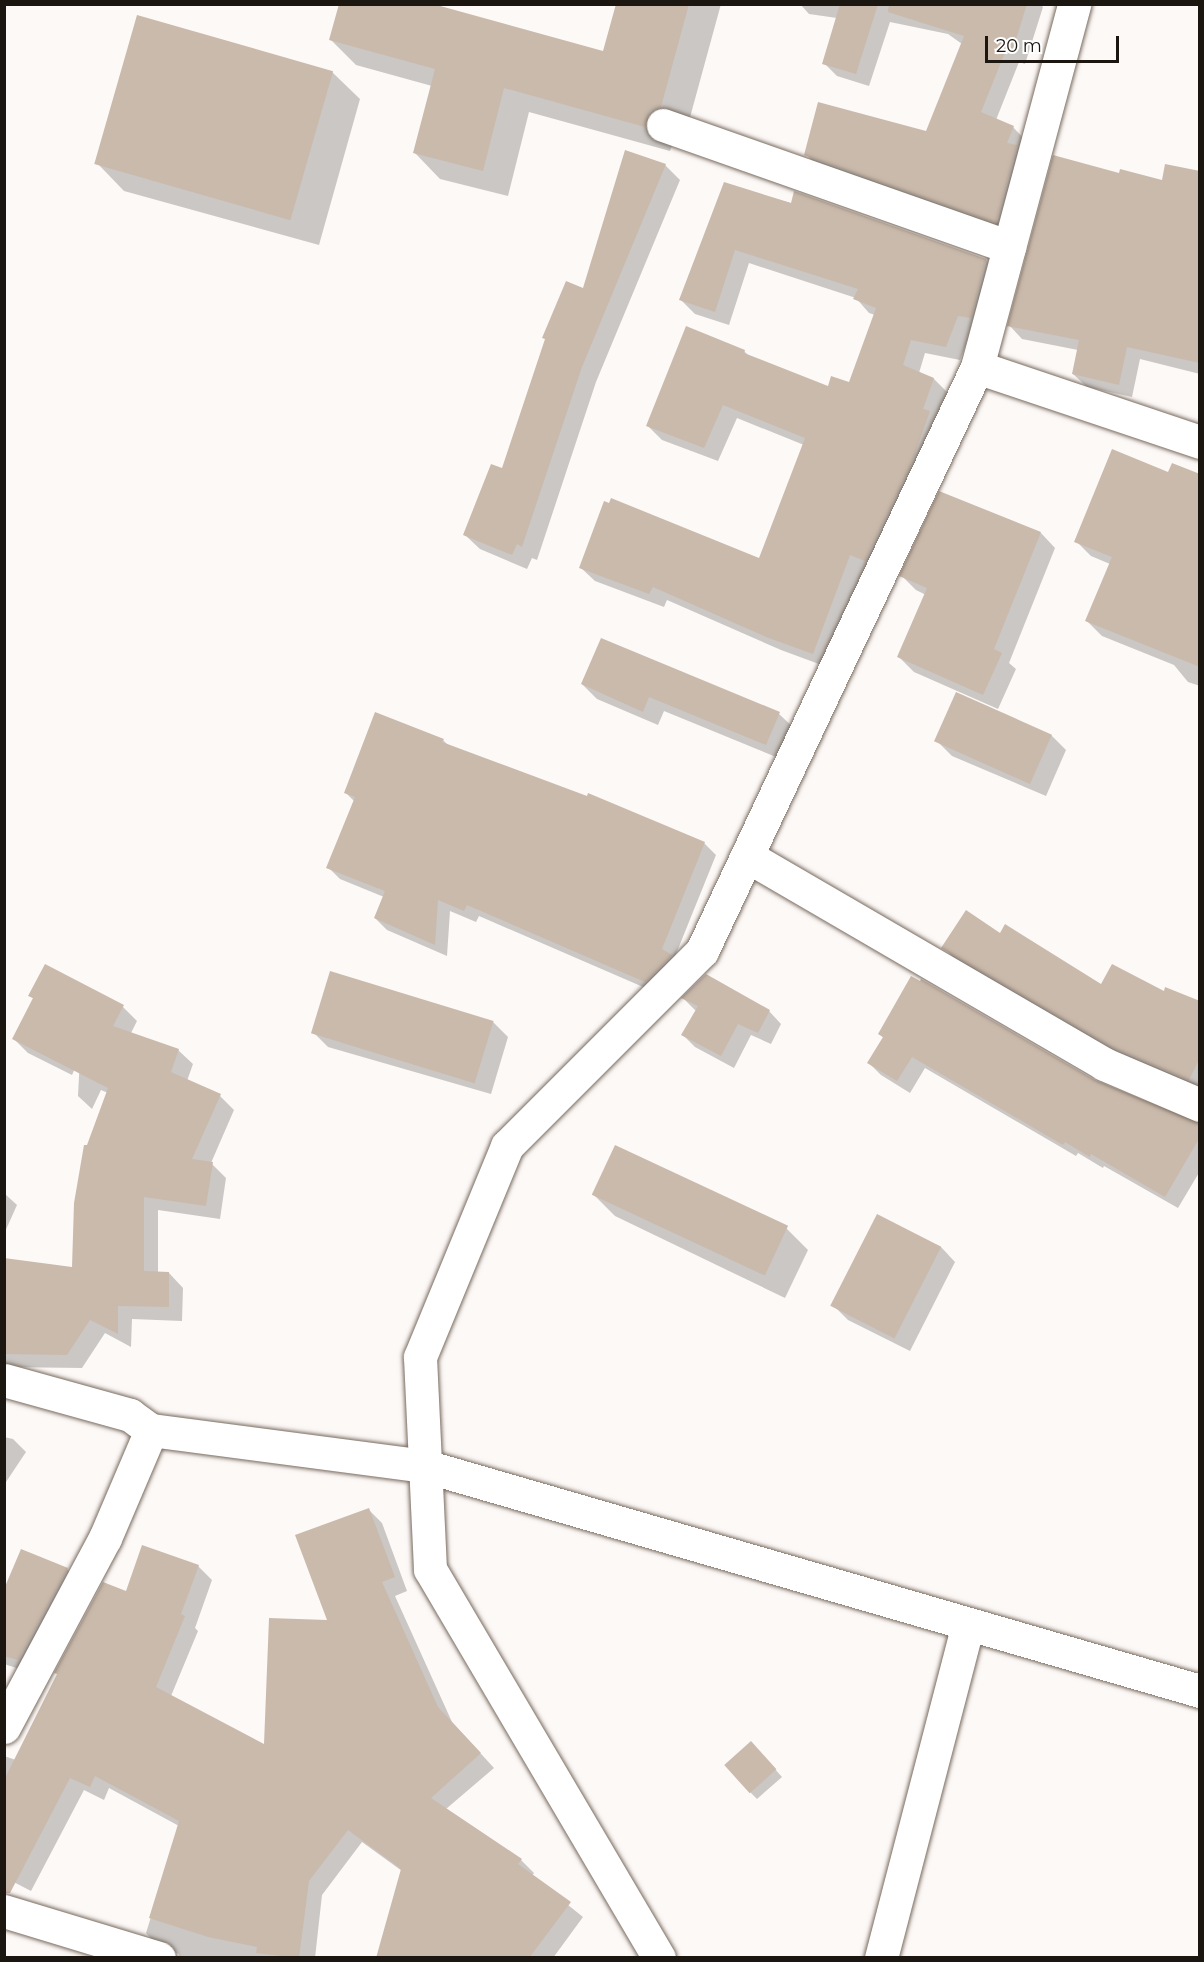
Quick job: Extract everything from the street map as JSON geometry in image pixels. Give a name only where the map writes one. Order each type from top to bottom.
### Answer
[{"type":"street","points":[[659,1958],[430,1569],[420,1357],[507,1146],[702,951],[977,367],[1074,4]]},
{"type":"street","points":[[663,126],[1009,247]]},
{"type":"street","points":[[977,367],[1200,442]]},
{"type":"street","points":[[747,856],[1104,1064],[1200,1105]]},
{"type":"street","points":[[4,1380],[130,1416],[151,1430],[425,1466],[1200,1691]]},
{"type":"street","points":[[4,1727],[105,1538],[151,1430]]},
{"type":"street","points":[[881,1958],[968,1624]]},
{"type":"street","points":[[4,1911],[159,1958]]},
{"type":"building","points":[[339,4],[433,4],[603,51],[616,4],[689,4],[661,107],[650,111],[645,127],[504,88],[483,171],[413,153],[435,69],[329,40]]},
{"type":"building","points":[[840,4],[878,4],[856,74],[822,64]]},
{"type":"building","points":[[889,4],[1027,4],[1012,52],[1006,50],[981,112],[1014,126],[1007,143],[1017,145],[996,223],[804,155],[818,102],[926,131],[964,36],[888,12]]},
{"type":"building","points":[[137,15],[333,71],[290,220],[94,164]]},
{"type":"building","points":[[625,150],[666,164],[582,367],[522,547],[517,544],[512,555],[463,535],[491,464],[502,468],[545,339],[542,338],[566,281],[583,288]]},
{"type":"building","points":[[1053,155],[1119,173],[1120,169],[1162,180],[1165,164],[1200,171],[1200,363],[1127,347],[1119,385],[1072,374],[1079,340],[1007,326]]},
{"type":"building","points":[[724,182],[791,203],[794,191],[986,259],[971,318],[958,316],[946,347],[911,340],[903,365],[934,378],[923,409],[930,411],[912,462],[865,561],[850,555],[813,654],[766,637],[653,587],[649,594],[579,568],[604,501],[609,503],[611,498],[759,558],[805,438],[723,405],[704,448],[646,426],[686,326],[745,350],[744,353],[828,386],[831,376],[849,382],[876,308],[853,299],[858,289],[735,250],[715,312],[679,300]]},
{"type":"building","points":[[1112,449],[1168,472],[1172,463],[1200,474],[1200,667],[1085,621],[1112,557],[1074,542]]},
{"type":"building","points":[[939,491],[1041,532],[994,649],[1002,653],[983,695],[897,657],[927,588],[899,576]]},
{"type":"building","points":[[601,638],[780,712],[766,745],[649,697],[643,712],[581,684]]},
{"type":"building","points":[[956,692],[1052,735],[1030,784],[934,741]]},
{"type":"building","points":[[375,712],[444,739],[442,742],[587,796],[588,793],[705,842],[662,949],[672,955],[645,982],[467,905],[464,911],[438,900],[435,945],[374,918],[385,891],[326,868],[355,797],[344,793]]},
{"type":"building","points":[[966,910],[1000,933],[1005,924],[1101,984],[1112,964],[1164,991],[1165,987],[1200,1001],[1200,1058],[1189,1080],[1112,1047],[941,948]]},
{"type":"building","points":[[45,964],[124,1005],[113,1026],[179,1049],[171,1072],[221,1094],[192,1159],[213,1162],[206,1206],[144,1197],[144,1271],[169,1272],[169,1307],[118,1306],[118,1334],[90,1320],[67,1355],[4,1354],[4,1258],[72,1267],[74,1203],[84,1145],[87,1145],[108,1088],[12,1039],[33,998],[28,996]]},
{"type":"building","points":[[330,971],[494,1021],[475,1083],[311,1033]]},
{"type":"building","points":[[706,974],[770,1010],[758,1033],[738,1024],[721,1056],[681,1035],[698,1006],[681,998]]},
{"type":"building","points":[[911,976],[920,981],[921,979],[1095,1080],[1200,1123],[1200,1137],[1165,1197],[1091,1154],[1090,1157],[1065,1142],[1063,1145],[912,1057],[897,1081],[867,1063],[883,1037],[878,1034]]},
{"type":"building","points":[[615,1145],[788,1226],[765,1276],[592,1195]]},
{"type":"building","points":[[877,1214],[941,1247],[894,1338],[830,1306]]},
{"type":"building","points":[[369,1508],[395,1577],[382,1582],[438,1707],[481,1753],[431,1798],[522,1859],[518,1864],[571,1902],[529,1958],[376,1958],[401,1869],[348,1830],[309,1881],[299,1958],[256,1953],[257,1947],[208,1937],[149,1918],[179,1821],[95,1776],[90,1787],[70,1778],[10,1893],[4,1893],[4,1780],[57,1674],[54,1673],[103,1582],[126,1591],[142,1545],[199,1565],[181,1614],[185,1616],[156,1687],[264,1744],[269,1618],[327,1620],[295,1535]]},
{"type":"building","points":[[21,1549],[68,1568],[18,1660],[4,1656],[4,1589]]},
{"type":"building","points":[[751,1741],[776,1769],[750,1793],[724,1765]]}]
